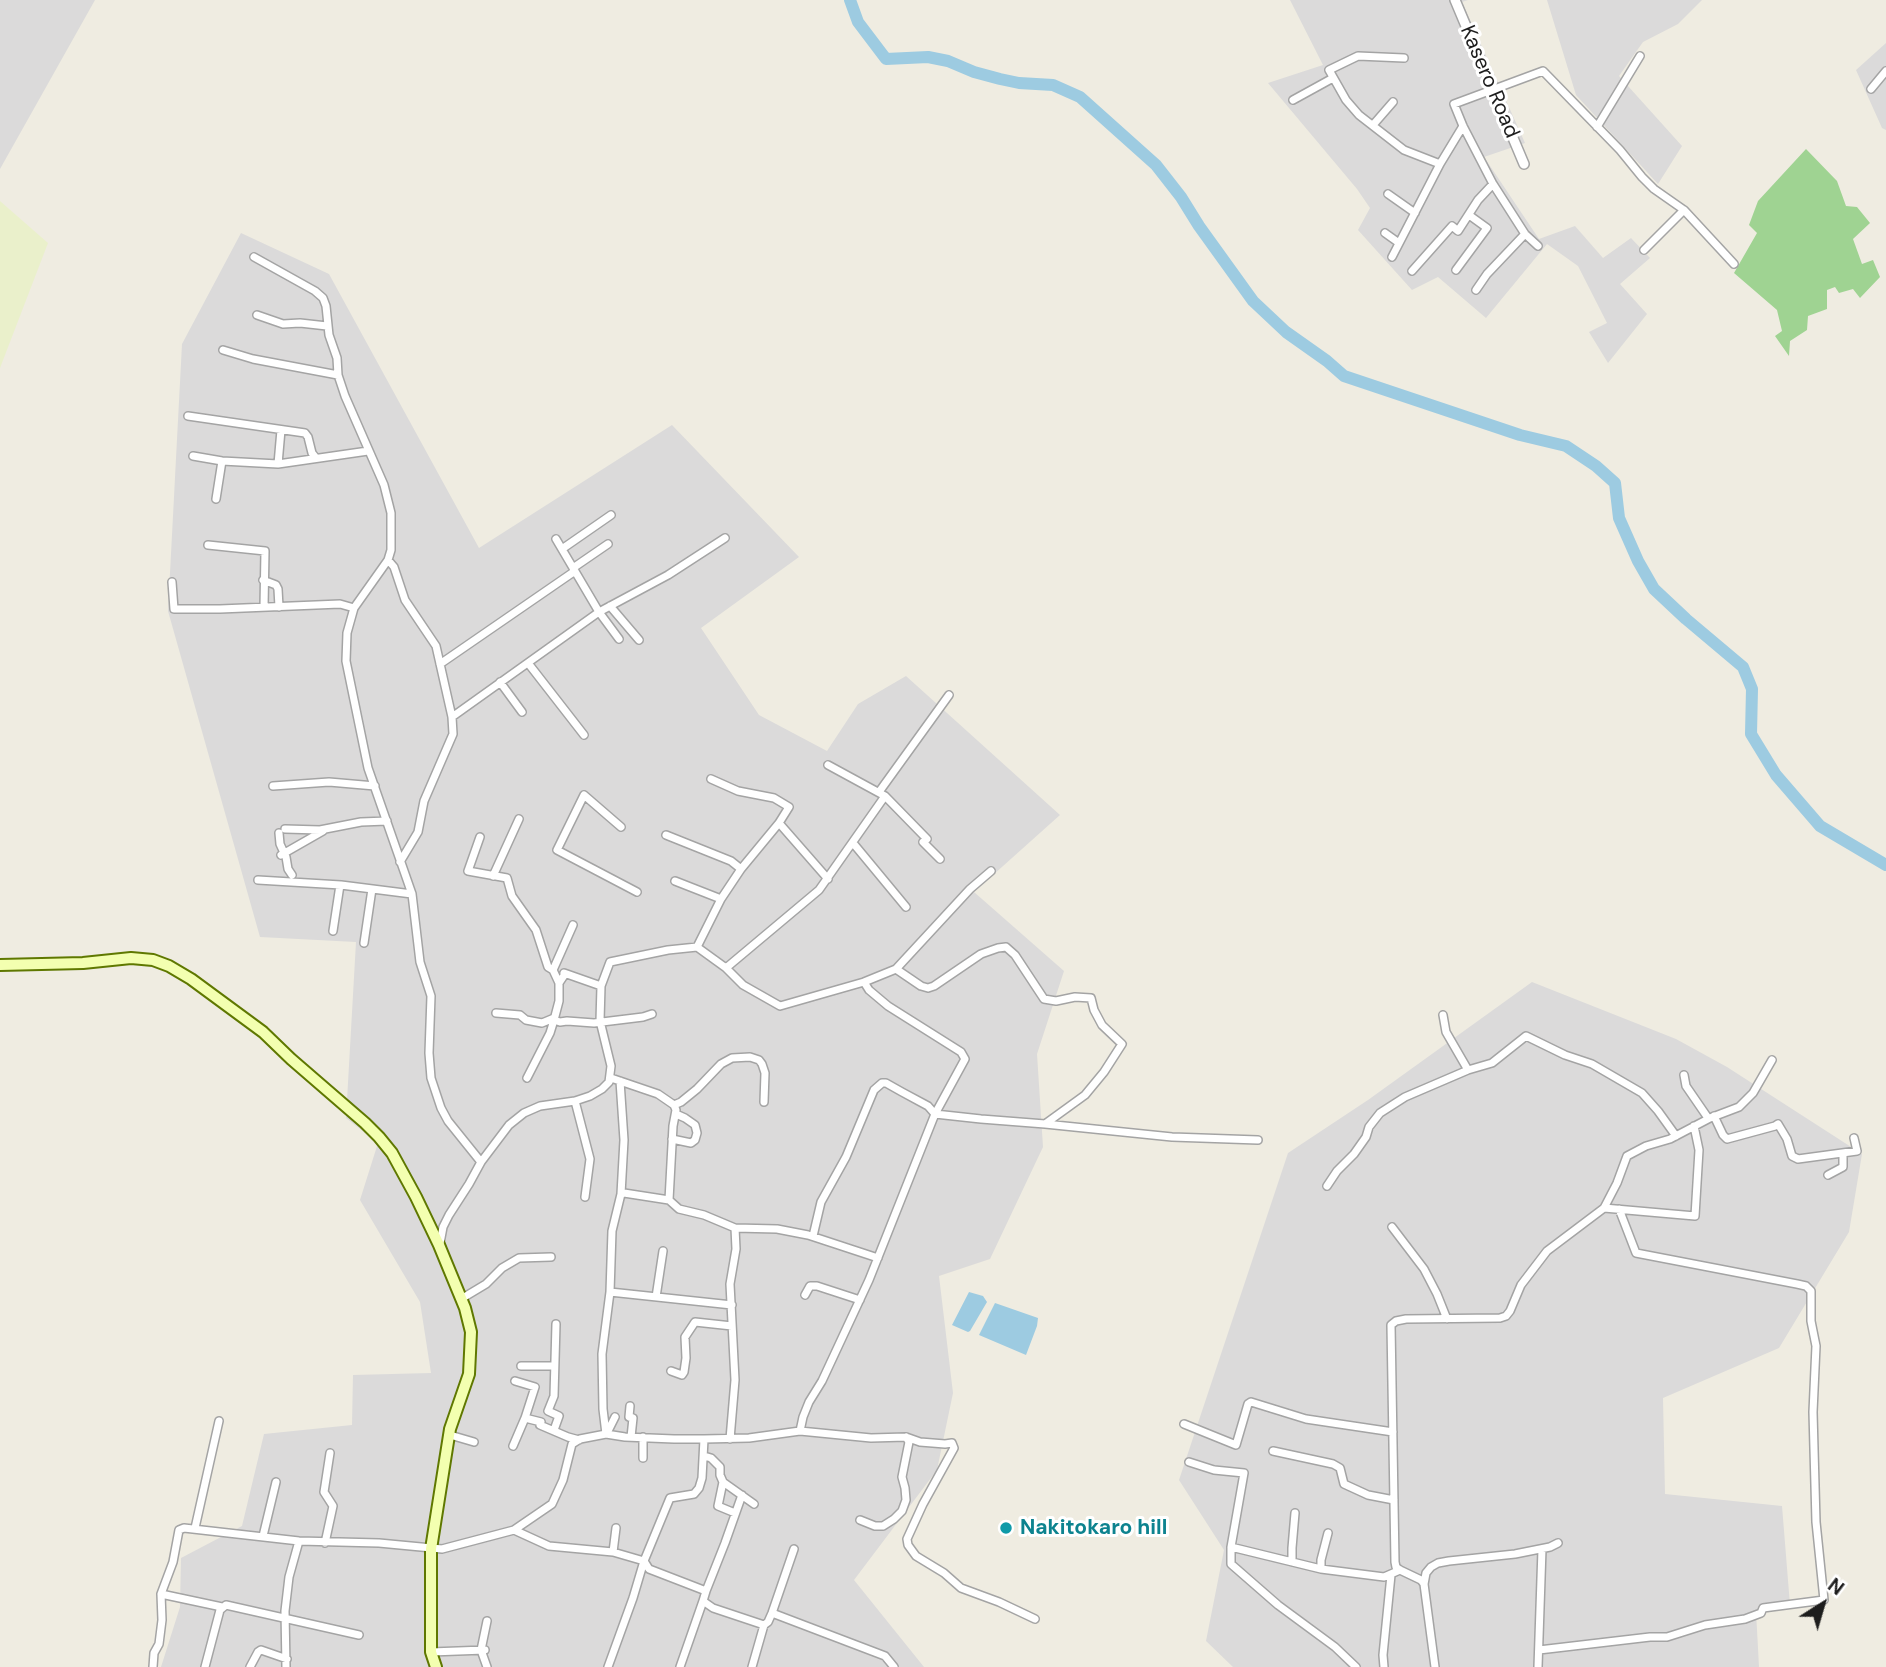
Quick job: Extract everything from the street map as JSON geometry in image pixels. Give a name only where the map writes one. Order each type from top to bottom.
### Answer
[{"type":"main road","points":[[0,965],[83,964],[131,958],[161,963],[191,979],[263,1032],[379,1137],[392,1153],[439,1245],[471,1332],[469,1374],[450,1435],[431,1549],[431,1652],[436,1667]]},
{"type":"street","name":"Kasero Road","points":[[1455,0],[1524,163]]},
{"type":"street","points":[[1404,58],[1358,56],[1329,70],[1346,100],[1359,115],[1404,150],[1440,164]]},
{"type":"street","points":[[1597,127],[1640,56]]},
{"type":"street","points":[[1538,246],[1525,234],[1493,184],[1454,104],[1543,71],[1620,150],[1642,177],[1684,210],[1734,264]]},
{"type":"street","points":[[1871,89],[1886,71]]},
{"type":"street","points":[[1293,100],[1333,78]]},
{"type":"street","points":[[1373,125],[1393,102]]},
{"type":"street","points":[[1392,257],[1440,164],[1463,126]]},
{"type":"street","points":[[1412,271],[1452,226],[1458,231],[1478,200],[1493,184]]},
{"type":"street","points":[[1388,194],[1415,213]]},
{"type":"street","points":[[1644,250],[1684,210]]},
{"type":"street","points":[[1455,271],[1487,228],[1469,215]]},
{"type":"street","points":[[1385,233],[1399,243]]},
{"type":"street","points":[[1476,290],[1487,274],[1525,234]]},
{"type":"street","points":[[254,257],[323,298],[327,326],[345,396],[384,485],[391,513],[391,550],[388,560],[354,608],[347,633],[346,661],[368,768],[412,894],[421,962],[431,996],[431,1078],[448,1121],[481,1162]]},
{"type":"street","points":[[257,315],[283,324],[327,326]]},
{"type":"street","points":[[223,350],[253,359],[338,374]]},
{"type":"street","points":[[188,416],[305,433],[316,458]]},
{"type":"street","points":[[278,464],[281,430]]},
{"type":"street","points":[[193,456],[222,461],[278,464],[368,451]]},
{"type":"street","points":[[216,499],[222,461]]},
{"type":"street","points":[[562,549],[611,515]]},
{"type":"street","points":[[452,716],[599,612],[668,575],[725,538]]},
{"type":"street","points":[[556,539],[599,612],[619,639]]},
{"type":"street","points":[[440,664],[608,544]]},
{"type":"street","points":[[208,545],[265,551],[264,607]]},
{"type":"street","points":[[388,560],[394,567],[405,600],[436,646],[452,716],[453,734],[424,801],[418,832],[400,862]]},
{"type":"street","points":[[263,580],[276,585],[279,607]]},
{"type":"street","points":[[172,582],[174,609],[340,604],[354,608]]},
{"type":"street","points":[[610,606],[639,640]]},
{"type":"street","points":[[528,663],[584,735]]},
{"type":"street","points":[[500,682],[522,712]]},
{"type":"street","points":[[726,968],[819,890],[828,879],[949,695]]},
{"type":"street","points":[[828,765],[882,794],[940,859]]},
{"type":"street","points":[[697,947],[721,899],[789,807],[774,798],[738,791],[711,779]]},
{"type":"street","points":[[273,786],[329,782],[375,786]]},
{"type":"street","points":[[621,827],[584,795],[557,850],[637,892]]},
{"type":"street","points":[[493,876],[519,819]]},
{"type":"street","points":[[292,875],[286,857],[282,854],[282,831],[387,821]]},
{"type":"street","points":[[779,823],[828,879]]},
{"type":"street","points":[[282,854],[328,828]]},
{"type":"street","points":[[666,835],[731,861],[741,869]]},
{"type":"street","points":[[480,837],[468,871],[508,878],[512,896],[536,930],[548,967],[601,986]]},
{"type":"street","points":[[853,844],[906,907]]},
{"type":"street","points":[[439,1245],[443,1227],[481,1162],[509,1125],[524,1112],[590,1096],[609,1082],[611,1066],[600,1021],[601,986],[610,962],[697,947],[726,968],[743,985],[780,1006],[896,970],[970,889],[991,871]]},
{"type":"street","points":[[258,880],[412,894]]},
{"type":"street","points":[[675,881],[721,899]]},
{"type":"street","points":[[333,931],[341,886]]},
{"type":"street","points":[[363,943],[373,889]]},
{"type":"street","points":[[527,1079],[550,1033],[559,1001],[559,983],[553,970],[573,925]]},
{"type":"street","points":[[896,970],[928,988],[981,954],[998,947],[1006,947],[1015,955],[1044,999],[1056,1001],[1075,997],[1091,998],[1102,1026],[1122,1044],[1085,1095],[1045,1124]]},
{"type":"street","points":[[559,983],[565,974]]},
{"type":"street","points":[[800,1431],[809,1402],[822,1381],[878,1258],[935,1114],[963,1063],[964,1055],[888,1006],[869,990],[864,982]]},
{"type":"street","points":[[496,1013],[513,1014],[542,1023],[554,1019],[560,1022],[594,1023],[652,1014]]},
{"type":"street","points":[[1443,1015],[1446,1032],[1468,1070]]},
{"type":"street","points":[[1327,1186],[1354,1154],[1366,1137],[1369,1126],[1380,1114],[1405,1097],[1468,1070],[1492,1063],[1526,1035],[1565,1055],[1592,1064],[1642,1093],[1676,1136]]},
{"type":"street","points":[[674,1105],[697,1089],[721,1063],[732,1058],[750,1057],[759,1060],[765,1073],[764,1102]]},
{"type":"street","points":[[1424,1584],[1396,1567],[1395,1562],[1391,1325],[1406,1319],[1506,1316],[1521,1285],[1547,1251],[1604,1208],[1628,1156],[1646,1146],[1676,1136],[1711,1117],[1739,1107],[1753,1093],[1772,1060]]},
{"type":"street","points":[[1684,1075],[1686,1086],[1727,1139],[1779,1124],[1792,1156],[1798,1159],[1857,1152],[1854,1138]]},
{"type":"street","points":[[611,1078],[658,1094],[677,1110],[672,1139],[669,1200]]},
{"type":"street","points":[[606,1434],[603,1354],[610,1292],[612,1231],[621,1194],[624,1140],[620,1081]]},
{"type":"street","points":[[813,1236],[821,1202],[846,1157],[878,1086],[886,1083],[928,1106],[935,1114],[1172,1137],[1258,1140]]},
{"type":"street","points":[[575,1101],[590,1159],[585,1197]]},
{"type":"street","points":[[672,1139],[691,1143],[697,1133],[695,1125],[676,1114]]},
{"type":"street","points":[[1604,1208],[1695,1216],[1699,1150],[1694,1126]]},
{"type":"street","points":[[1828,1175],[1843,1167],[1843,1154]]},
{"type":"street","points":[[621,1194],[669,1200],[679,1209],[704,1215],[735,1228],[777,1229],[813,1236],[878,1258]]},
{"type":"street","points":[[1539,1650],[1667,1637],[1705,1625],[1745,1619],[1762,1613],[1763,1608],[1824,1600],[1816,1522],[1813,1412],[1816,1346],[1811,1321],[1811,1291],[1806,1286],[1797,1284],[1636,1253],[1619,1209]]},
{"type":"street","points":[[1392,1227],[1424,1269],[1447,1319]]},
{"type":"street","points":[[730,1439],[735,1380],[730,1284],[736,1249],[735,1228]]},
{"type":"street","points":[[656,1297],[663,1251]]},
{"type":"street","points":[[461,1299],[486,1284],[502,1268],[519,1258],[551,1257]]},
{"type":"street","points":[[805,1295],[810,1286],[817,1286],[860,1300]]},
{"type":"street","points":[[610,1292],[732,1305]]},
{"type":"street","points":[[670,1371],[682,1375],[684,1372],[685,1337],[695,1322],[732,1326]]},
{"type":"street","points":[[554,1430],[559,1416],[548,1411],[554,1396],[556,1324]]},
{"type":"street","points":[[521,1366],[554,1366]]},
{"type":"street","points":[[513,1446],[535,1387],[514,1381]]},
{"type":"street","points":[[1184,1424],[1236,1445],[1248,1404],[1251,1402],[1306,1419],[1393,1432]]},
{"type":"street","points":[[630,1406],[629,1417],[633,1418],[631,1437]]},
{"type":"street","points":[[606,1434],[615,1417]]},
{"type":"street","points":[[525,1418],[541,1422],[540,1425],[579,1440]]},
{"type":"street","points":[[195,1528],[219,1421]]},
{"type":"street","points":[[153,1667],[162,1619],[161,1594],[173,1562],[179,1530],[195,1528],[299,1541],[379,1543],[442,1549],[514,1530],[552,1504],[565,1472],[572,1444],[606,1434],[674,1439],[730,1439],[800,1431],[871,1438],[906,1437],[920,1442],[952,1443],[954,1448],[923,1504],[907,1539],[908,1545],[916,1556],[944,1573],[961,1588],[1035,1619]]},
{"type":"street","points":[[450,1435],[474,1442]]},
{"type":"street","points":[[643,1437],[643,1458]]},
{"type":"street","points":[[860,1520],[874,1526],[883,1526],[902,1511],[906,1500],[902,1477],[909,1442],[906,1437]]},
{"type":"street","points":[[608,1667],[644,1561],[670,1498],[694,1494],[699,1488],[704,1438]]},
{"type":"street","points":[[1273,1451],[1333,1464],[1340,1468],[1344,1484],[1368,1495],[1394,1500]]},
{"type":"street","points":[[324,1543],[333,1506],[324,1492],[330,1453]]},
{"type":"street","points":[[704,1456],[711,1458],[720,1467],[723,1482],[754,1504]]},
{"type":"street","points":[[1189,1462],[1214,1470],[1244,1474],[1231,1547],[1231,1564],[1356,1667]]},
{"type":"street","points":[[263,1536],[276,1482]]},
{"type":"street","points":[[723,1482],[718,1506],[735,1513]]},
{"type":"street","points":[[680,1667],[742,1495]]},
{"type":"street","points":[[1293,1562],[1295,1513]]},
{"type":"street","points":[[613,1552],[616,1528]]},
{"type":"street","points":[[514,1530],[549,1546],[613,1552],[644,1561],[649,1569],[706,1591]]},
{"type":"street","points":[[1321,1569],[1328,1533]]},
{"type":"street","points":[[250,1667],[261,1650],[287,1663],[285,1611],[289,1577],[299,1541]]},
{"type":"street","points":[[1435,1667],[1424,1584],[1426,1573],[1438,1563],[1515,1554],[1558,1543]]},
{"type":"street","points":[[1231,1547],[1321,1569],[1374,1576],[1391,1575],[1400,1570]]},
{"type":"street","points":[[752,1667],[764,1625],[772,1613],[794,1549]]},
{"type":"street","points":[[1538,1667],[1542,1549]]},
{"type":"street","points":[[1384,1667],[1382,1655],[1391,1575]]},
{"type":"street","points":[[161,1594],[222,1607],[226,1605],[359,1636]]},
{"type":"street","points":[[703,1601],[723,1612],[764,1625]]},
{"type":"street","points":[[205,1667],[222,1607]]},
{"type":"street","points":[[772,1613],[885,1656],[894,1667]]},
{"type":"street","points":[[487,1622],[483,1650],[487,1667]]},
{"type":"street","points":[[431,1652],[483,1650]]},
{"type":"shaded area","points":[[0,0],[95,0],[0,169]]},
{"type":"shaded area","points":[[1290,0],[1468,0],[1462,2],[1525,143],[1484,157],[1539,239],[1575,226],[1603,258],[1631,238],[1650,258],[1620,284],[1647,314],[1608,363],[1589,332],[1607,323],[1578,266],[1547,244],[1486,318],[1438,277],[1412,290],[1358,230],[1370,208],[1268,83],[1323,65]]},
{"type":"shaded area","points":[[1547,0],[1702,0],[1678,24],[1643,42],[1619,76],[1682,146],[1658,184],[1576,95]]},
{"type":"shaded area","points":[[1886,43],[1886,130],[1882,128],[1856,70]]},
{"type":"shaded area","points":[[241,233],[329,274],[479,548],[672,425],[799,557],[701,628],[759,715],[827,751],[858,704],[906,676],[1060,815],[974,892],[1064,971],[1037,1054],[1043,1147],[990,1259],[939,1276],[953,1393],[937,1470],[854,1580],[924,1667],[161,1667],[180,1607],[181,1558],[242,1526],[264,1434],[352,1425],[353,1375],[431,1373],[420,1302],[360,1200],[378,1143],[346,1118],[356,942],[260,937],[168,611],[182,344]]},
{"type":"shaded area","points":[[1532,982],[1676,1039],[1727,1067],[1862,1154],[1849,1232],[1779,1348],[1663,1398],[1665,1494],[1782,1506],[1790,1605],[1756,1611],[1759,1667],[1233,1667],[1206,1641],[1224,1550],[1179,1480],[1288,1153],[1368,1100]]},
{"type":"green space","points":[[1806,149],[1837,181],[1846,206],[1857,207],[1870,223],[1853,239],[1862,264],[1873,260],[1880,277],[1860,298],[1853,289],[1839,293],[1835,287],[1827,290],[1827,309],[1808,316],[1807,330],[1790,341],[1789,356],[1775,336],[1782,331],[1777,310],[1734,273],[1757,233],[1749,225],[1758,201]]},
{"type":"green space","points":[[0,201],[48,243],[0,368]]},
{"type":"water","points":[[969,1292],[983,1296],[987,1302],[968,1332],[952,1325]]},
{"type":"water","points":[[995,1303],[1038,1318],[1026,1355],[979,1335]]},
{"type":"waterway","points":[[850,0],[858,22],[886,59],[928,57],[1000,79],[1053,85],[1080,97],[1156,165],[1253,301],[1286,332],[1344,376],[1520,435],[1566,446],[1596,466],[1615,483],[1619,518],[1654,589],[1743,667],[1752,689],[1751,734],[1776,775],[1820,826],[1886,865]]},
{"type":"place","name":"Nakitokaro hill","points":[[1006,1528]]}]
